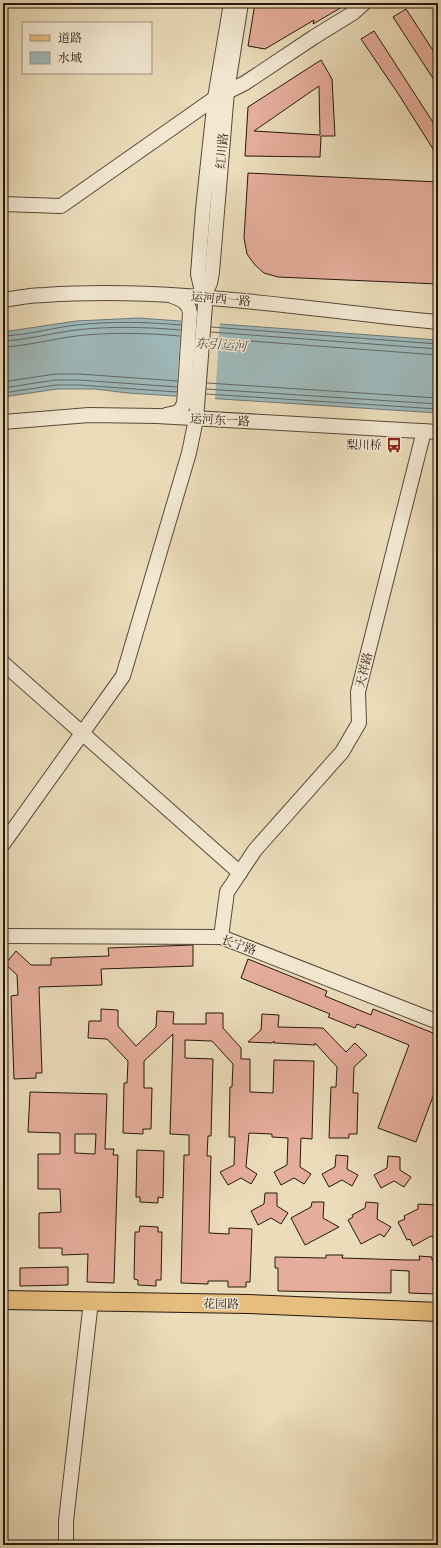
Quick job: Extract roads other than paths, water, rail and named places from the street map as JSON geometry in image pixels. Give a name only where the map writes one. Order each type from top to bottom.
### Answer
[{"type":"main road","name":"花园路","points":[[3,1300],[196,1313],[438,1323]]},
{"type":"main road","name":"花园路","points":[[3,1312],[90,1307],[248,1304],[438,1312]]},
{"type":"street","name":"红川路","points":[[3,844],[123,676],[189,453],[196,418],[191,399],[197,315],[205,305],[198,274],[231,3]]},
{"type":"street","name":"红川路","points":[[221,95],[241,3]]},
{"type":"street","points":[[3,204],[61,206],[221,95],[353,13],[364,3]]},
{"type":"street","name":"运河西一路","points":[[3,300],[44,294],[168,294],[237,299],[367,316],[438,322]]},
{"type":"street","points":[[168,294],[183,301],[197,315]]},
{"type":"street","points":[[157,416],[179,412],[184,404],[191,399]]},
{"type":"street","name":"运河东一路","points":[[3,422],[89,416],[157,416],[438,432]]},
{"type":"street","name":"天祥路","points":[[221,937],[227,892],[255,850],[342,752],[359,723],[358,692],[424,431]]},
{"type":"street","points":[[3,663],[240,873]]},
{"type":"street","name":"长宁路","points":[[3,936],[221,937],[438,1022]]},
{"type":"street","points":[[66,1545],[66,1521],[90,1307]]},
{"type":"water","name":"东引运河","points":[[139,318],[438,340],[438,413],[128,393],[95,389],[57,389],[3,397],[3,332],[76,321]]},
{"type":"place","name":"梨川桥","points":[[394,445]]}]
